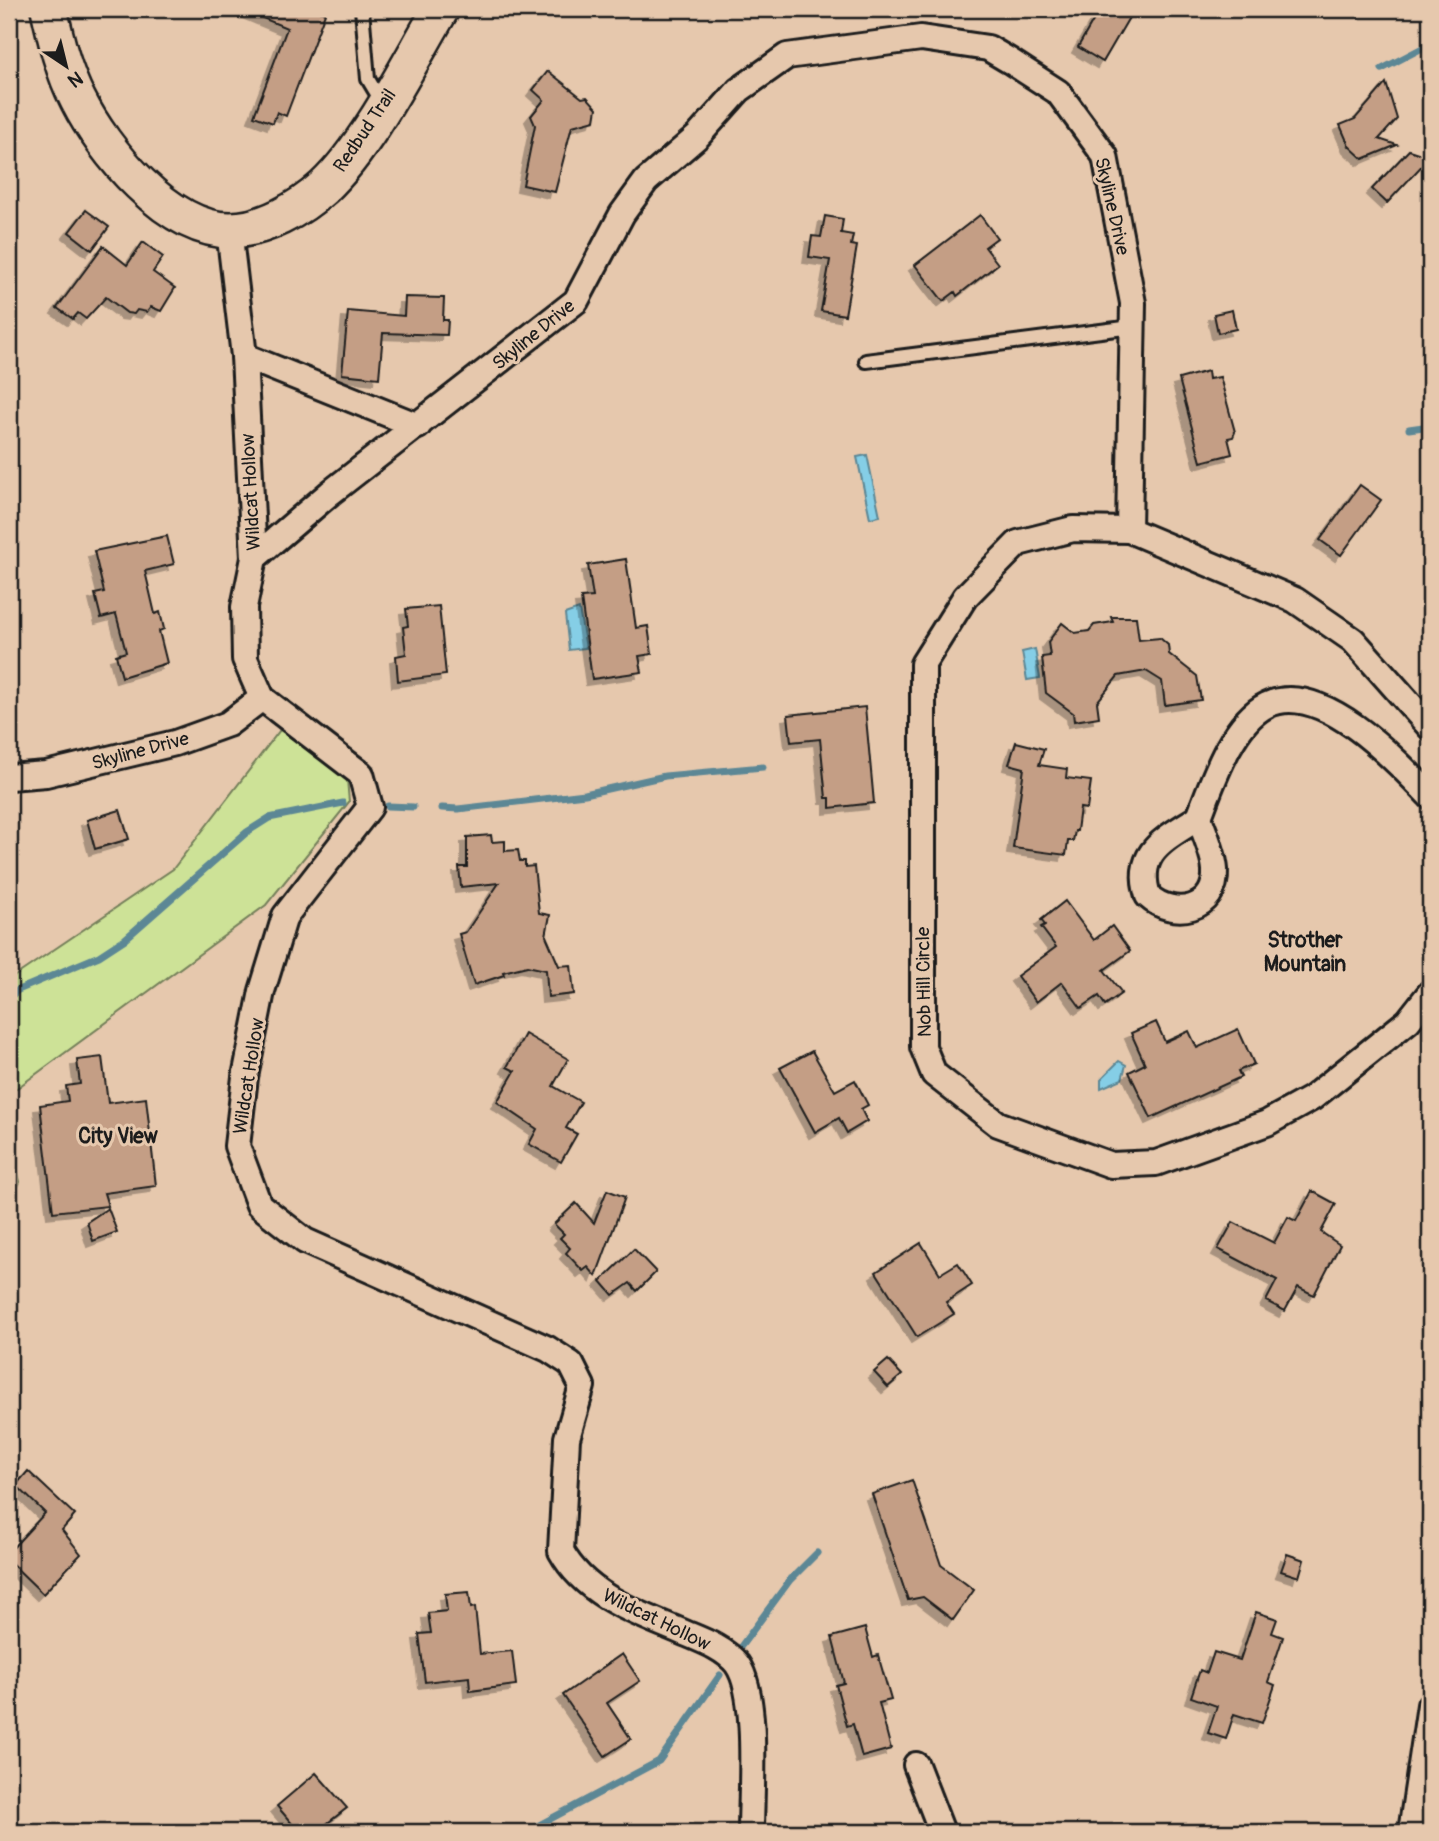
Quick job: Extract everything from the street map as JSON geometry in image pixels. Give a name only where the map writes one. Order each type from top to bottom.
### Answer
[{"type":"street","name":"Redbud Trail","points":[[49,9],[59,54],[77,98],[95,130],[120,162],[153,195],[185,219],[229,230],[273,222],[324,187],[357,146],[442,9]]},
{"type":"street","name":"Skyline Drive","points":[[254,558],[330,493],[576,301],[622,214],[646,181],[698,136],[738,90],[787,56],[921,38],[988,48],[1058,92],[1105,156],[1133,303],[1129,530]]},
{"type":"street","name":"Wildcat Hollow","points":[[229,230],[244,356],[254,558],[244,607],[245,659],[262,698],[361,774],[370,807],[285,916],[262,991],[245,1077],[237,1146],[259,1205],[305,1241],[548,1349],[570,1364],[582,1386],[567,1438],[561,1552],[569,1567],[586,1583],[619,1605],[713,1644],[737,1665],[752,1713],[751,1832]]},
{"type":"street","points":[[244,356],[418,426]]},
{"type":"street","name":"Nob Hill Circle","points":[[1129,530],[1073,529],[1018,542],[965,597],[923,664],[923,1047],[933,1074],[998,1124],[1111,1165],[1156,1163],[1267,1123],[1312,1098],[1408,1021],[1430,993]]},
{"type":"street","points":[[1129,530],[1295,600],[1353,640],[1430,727]]},
{"type":"street","name":"Skyline Drive","points":[[9,778],[46,774],[175,743],[228,724],[262,698]]},
{"type":"street","points":[[1199,817],[1221,761],[1246,723],[1267,705],[1292,700],[1318,703],[1356,728],[1405,769],[1430,796]]},
{"type":"street","points":[[1411,1832],[1430,1705]]},
{"type":"street","points":[[916,1765],[942,1832]]},
{"type":"lane","points":[[362,9],[368,79],[383,104]]},
{"type":"lane","points":[[866,361],[1132,327]]},
{"type":"green space","points":[[280,730],[347,779],[349,802],[266,905],[9,1094],[9,980],[173,869]]},
{"type":"green space","points":[[9,1138],[20,1182],[9,1204]]},
{"type":"water","points":[[867,455],[880,516],[870,518],[857,457]]},
{"type":"water","points":[[579,609],[586,648],[569,650],[565,614]]},
{"type":"water","points":[[1035,649],[1040,678],[1027,680],[1022,652]]},
{"type":"water","points":[[1119,1061],[1126,1065],[1122,1079],[1101,1088],[1101,1079]]},
{"type":"building","points":[[241,9],[314,9],[325,13],[286,116],[277,112],[273,123],[254,116],[287,28]]},
{"type":"building","points":[[1100,9],[1134,9],[1103,62],[1078,47]]},
{"type":"building","points":[[548,71],[582,98],[587,97],[597,108],[595,120],[572,126],[555,192],[523,185],[535,125],[531,116],[544,100],[533,90]]},
{"type":"building","points":[[1386,83],[1397,119],[1379,139],[1397,145],[1363,159],[1349,146],[1340,125],[1355,119]]},
{"type":"building","points":[[1409,150],[1430,157],[1387,203],[1372,189]]},
{"type":"building","points":[[86,210],[109,227],[92,250],[69,232]]},
{"type":"building","points":[[980,215],[997,238],[985,247],[998,264],[957,296],[955,292],[943,301],[915,265]]},
{"type":"building","points":[[825,216],[843,219],[841,233],[853,235],[851,245],[857,246],[845,315],[821,311],[830,260],[809,257],[812,236],[821,237]]},
{"type":"building","points":[[143,242],[163,257],[153,272],[175,288],[161,311],[151,307],[147,312],[137,310],[134,314],[127,313],[106,297],[86,319],[78,313],[73,319],[57,308],[103,246],[127,265]]},
{"type":"building","points":[[405,297],[444,298],[443,320],[448,320],[447,335],[383,333],[379,378],[342,374],[348,311],[404,316]]},
{"type":"building","points":[[1232,310],[1236,329],[1218,333],[1214,314]]},
{"type":"building","points":[[1208,371],[1209,379],[1220,377],[1235,432],[1233,437],[1228,438],[1232,454],[1201,462],[1179,379]]},
{"type":"building","points":[[1360,485],[1381,500],[1341,555],[1320,540]]},
{"type":"building","points":[[167,536],[174,564],[145,571],[155,614],[160,612],[164,629],[159,631],[167,663],[122,677],[116,655],[126,652],[116,614],[101,618],[95,594],[104,592],[94,551]]},
{"type":"building","points":[[626,559],[636,628],[648,626],[652,654],[639,656],[642,672],[592,679],[581,598],[593,597],[588,565]]},
{"type":"building","points":[[439,606],[446,675],[398,681],[396,656],[406,654],[403,627],[408,626],[406,609]]},
{"type":"building","points":[[1111,617],[1136,617],[1139,640],[1160,638],[1168,645],[1169,654],[1197,676],[1201,700],[1165,705],[1162,681],[1146,671],[1118,676],[1097,702],[1099,717],[1074,721],[1073,713],[1046,693],[1042,657],[1050,656],[1048,642],[1062,623],[1075,633],[1089,631],[1094,625],[1113,622]]},
{"type":"building","points":[[865,707],[874,803],[830,808],[830,798],[826,798],[820,739],[791,742],[788,715]]},
{"type":"building","points":[[1016,742],[1044,749],[1039,765],[1067,769],[1066,778],[1091,781],[1087,809],[1080,808],[1077,831],[1073,841],[1068,841],[1066,855],[1013,848],[1024,768],[1009,764]]},
{"type":"building","points":[[120,810],[129,839],[95,849],[87,820]]},
{"type":"building","points":[[491,835],[492,842],[505,841],[505,851],[518,850],[520,861],[525,861],[525,867],[534,866],[539,913],[550,915],[546,936],[559,966],[571,965],[574,994],[548,997],[546,970],[527,966],[503,972],[504,975],[474,985],[459,934],[466,932],[499,883],[461,887],[459,867],[467,867],[467,837]]},
{"type":"building","points":[[1065,901],[1094,940],[1112,926],[1130,951],[1104,970],[1122,993],[1105,1005],[1099,996],[1081,1008],[1062,982],[1036,1002],[1017,976],[1056,947],[1041,927],[1045,925],[1041,920]]},
{"type":"building","points":[[1156,1022],[1165,1042],[1189,1031],[1197,1048],[1238,1029],[1254,1064],[1238,1071],[1241,1077],[1151,1118],[1129,1072],[1145,1064],[1131,1033]]},
{"type":"building","points":[[525,1034],[568,1059],[553,1086],[581,1102],[566,1128],[577,1134],[561,1162],[529,1144],[537,1129],[497,1102],[515,1071],[507,1067]]},
{"type":"building","points":[[812,1051],[835,1091],[855,1080],[868,1105],[861,1109],[867,1121],[847,1133],[839,1118],[815,1132],[780,1068]]},
{"type":"building","points":[[102,1057],[108,1103],[146,1098],[156,1186],[104,1193],[108,1206],[53,1212],[40,1105],[68,1101],[66,1086],[80,1084],[77,1060]]},
{"type":"building","points":[[607,1190],[625,1197],[596,1276],[588,1267],[583,1271],[566,1253],[570,1248],[560,1238],[564,1234],[554,1224],[576,1203],[594,1223]]},
{"type":"building","points":[[1312,1191],[1336,1204],[1321,1232],[1340,1245],[1314,1295],[1298,1287],[1285,1311],[1266,1301],[1277,1280],[1218,1249],[1233,1222],[1274,1243],[1288,1217],[1296,1221]]},
{"type":"building","points":[[108,1208],[117,1232],[93,1241],[87,1222]]},
{"type":"building","points":[[921,1243],[940,1274],[958,1263],[972,1285],[946,1302],[954,1314],[917,1337],[876,1272]]},
{"type":"building","points":[[634,1249],[656,1272],[637,1291],[630,1283],[613,1295],[601,1281]]},
{"type":"building","points":[[888,1360],[902,1375],[888,1387],[874,1372]]},
{"type":"building","points":[[28,1471],[75,1515],[62,1530],[81,1554],[43,1594],[9,1561],[9,1552],[45,1513],[16,1485]]},
{"type":"building","points":[[912,1480],[941,1565],[974,1590],[953,1620],[923,1597],[908,1600],[872,1494]]},
{"type":"building","points":[[1287,1554],[1304,1560],[1299,1577],[1281,1571]]},
{"type":"building","points":[[469,1592],[471,1608],[475,1607],[480,1654],[512,1651],[516,1685],[470,1691],[469,1677],[425,1682],[419,1634],[431,1633],[428,1613],[447,1611],[445,1594]]},
{"type":"building","points":[[1256,1612],[1277,1619],[1272,1633],[1283,1637],[1268,1682],[1275,1685],[1262,1723],[1234,1714],[1226,1739],[1208,1733],[1217,1706],[1191,1697],[1200,1670],[1207,1673],[1214,1652],[1240,1660]]},
{"type":"building","points":[[865,1628],[873,1657],[878,1655],[891,1700],[879,1703],[891,1749],[862,1757],[853,1724],[847,1726],[836,1685],[844,1683],[832,1637]]},
{"type":"building","points":[[622,1654],[640,1681],[607,1703],[631,1739],[605,1756],[563,1695]]},
{"type":"building","points":[[316,1773],[347,1808],[316,1832],[299,1832],[277,1806]]},
{"type":"waterway","points":[[1382,69],[1430,44]]},
{"type":"waterway","points":[[1409,429],[1430,426]]},
{"type":"waterway","points":[[442,808],[458,809],[585,794],[665,776],[763,767]]},
{"type":"waterway","points":[[9,998],[18,990],[99,956],[125,939],[247,832],[269,818],[343,803]]},
{"type":"waterway","points":[[388,806],[413,807]]},
{"type":"waterway","points":[[742,1645],[790,1580],[817,1553]]},
{"type":"waterway","points":[[526,1832],[659,1761],[720,1675]]},
{"type":"district","name":"Strother Mountain","points":[[1305,952]]},
{"type":"district","name":"City View","points":[[118,1136]]}]
